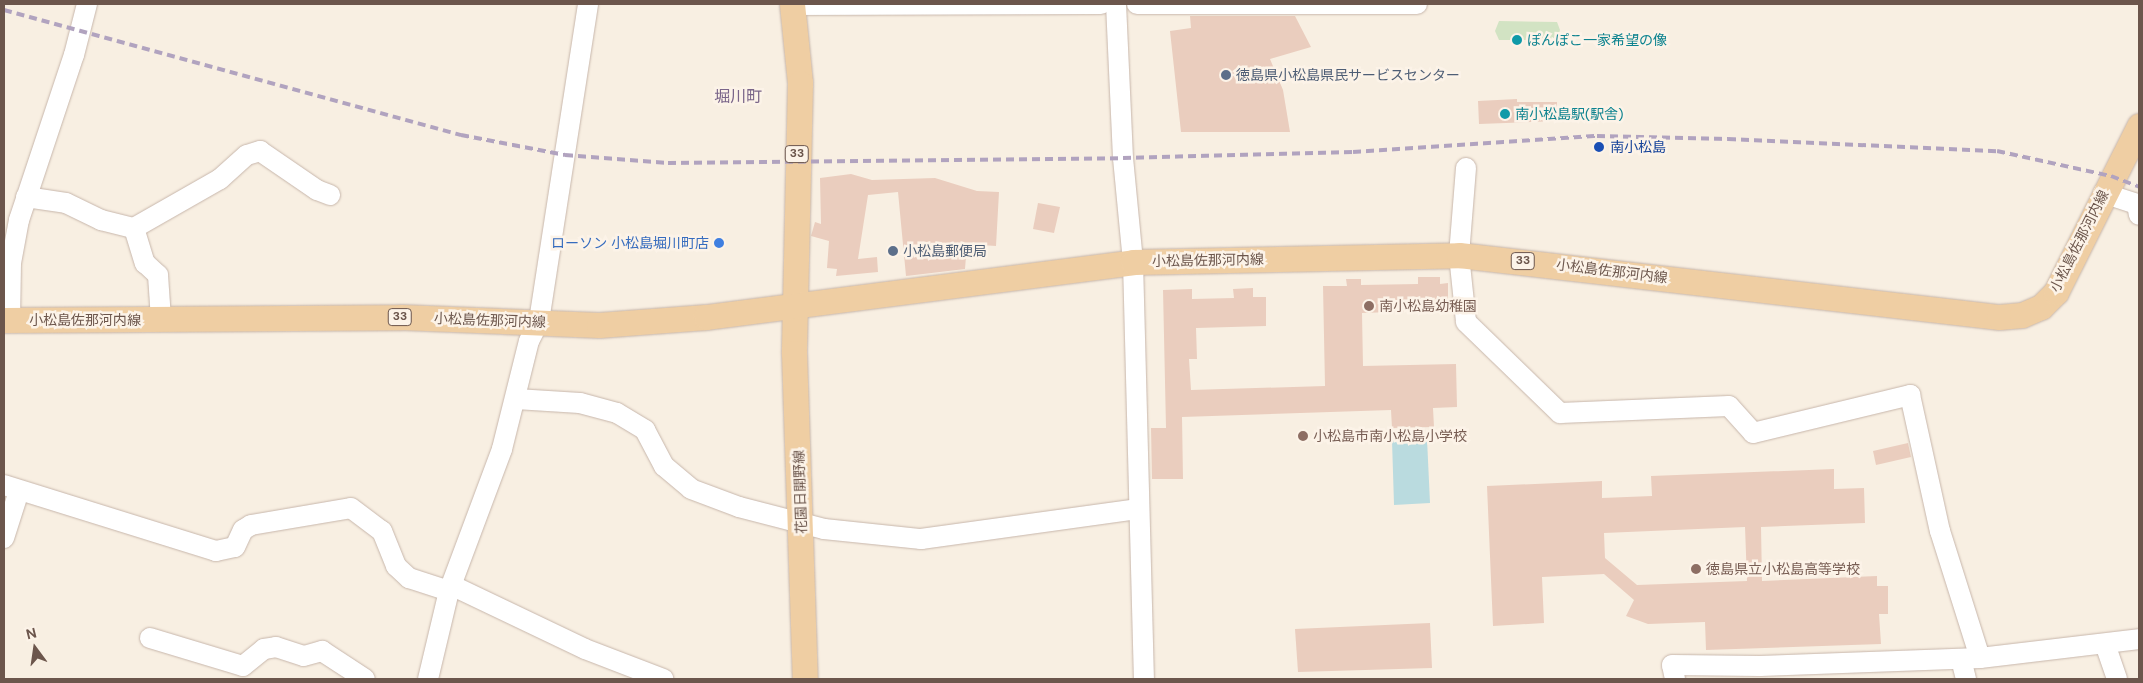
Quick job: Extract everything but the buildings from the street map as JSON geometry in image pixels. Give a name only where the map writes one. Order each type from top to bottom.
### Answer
[{"type":"main road","name":"33","points":[[792,5],[800,83],[795,306]]},
{"type":"main road","name":"小松島佐那河内線","points":[[7,320],[401,317],[538,321],[599,325],[795,306],[1133,262],[1459,255],[1999,316],[2022,315],[2041,307],[2056,292],[2103,193],[2139,126]]},
{"type":"main road","name":"花園日開野線","points":[[795,306],[805,679]]},
{"type":"street","points":[[7,320],[11,263],[19,220],[74,55],[87,4]]},
{"type":"street","points":[[428,679],[450,588],[502,449],[529,341],[538,321],[588,4]]},
{"type":"street","points":[[792,5],[1100,4]]},
{"type":"street","points":[[1116,4],[1123,158],[1133,262],[1137,509],[1144,679]]},
{"type":"street","points":[[1137,4],[1417,4]]},
{"type":"street","points":[[26,197],[66,203],[101,220],[134,228],[220,179],[247,154],[260,150],[317,190],[330,195]]},
{"type":"street","points":[[1466,168],[1459,255],[1466,322],[1560,413],[1728,406],[1753,433],[1910,395],[1940,531],[1971,658],[1966,679]]},
{"type":"street","points":[[2103,193],[2137,204],[2139,215]]},
{"type":"street","points":[[4,240],[19,220]]},
{"type":"street","points":[[134,228],[145,263],[158,275],[161,319]]},
{"type":"street","points":[[516,399],[580,403],[617,414],[645,430],[664,466],[691,489],[739,507],[824,530],[921,539],[1137,509]]},
{"type":"street","points":[[4,538],[11,488],[222,551],[235,547],[243,530],[250,525],[351,508],[382,531],[396,566],[409,578],[450,588],[586,649],[663,679]]},
{"type":"street","points":[[150,638],[243,666],[264,649],[276,647],[304,656],[322,650],[365,679]]},
{"type":"street","points":[[1674,679],[1672,665],[1808,672],[1892,671],[1971,658],[2139,639]]},
{"type":"street","points":[[2105,644],[2117,679]]},
{"type":"green space","points":[[1499,21],[1557,22],[1560,30],[1557,40],[1499,40],[1495,31]]},
{"type":"water","points":[[1427,439],[1430,503],[1394,505],[1392,440]]},
{"type":"railway","points":[[4,10],[461,135],[565,155],[668,163],[1123,158],[1353,152],[1597,136],[1728,139],[1997,151],[2111,176],[2139,187]]},
{"type":"place","name":"ぽんぽこ一家希望の像","points":[[1517,40]]},
{"type":"place","name":"徳島県小松島県民サービスセンター","points":[[1226,75]]},
{"type":"place","name":"南小松島駅(駅舎)","points":[[1505,114]]},
{"type":"place","name":"南小松島","points":[[1599,147]]},
{"type":"place","name":"ローソン 小松島堀川町店","points":[[719,243]]},
{"type":"place","name":"小松島郵便局","points":[[893,251]]},
{"type":"place","name":"南小松島幼稚園","points":[[1369,306]]},
{"type":"place","name":"小松島市南小松島小学校","points":[[1303,436]]},
{"type":"place","name":"徳島県立小松島高等学校","points":[[1696,569]]},
{"type":"district","name":"堀川町","points":[[738,97]]}]
